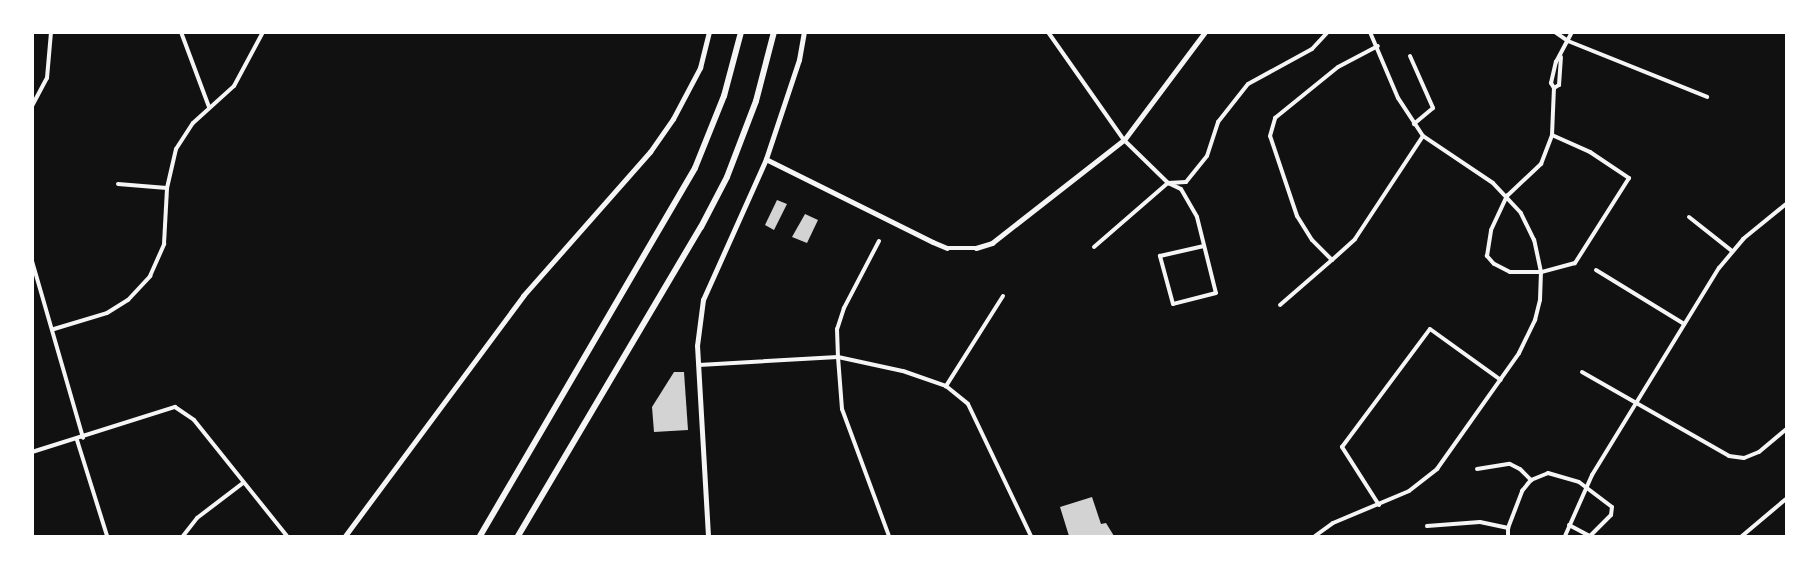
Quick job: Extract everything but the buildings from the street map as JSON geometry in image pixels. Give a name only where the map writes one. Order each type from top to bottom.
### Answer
[{"type":"highway","points":[[480,536],[695,168],[724,96],[741,32]]},
{"type":"highway","points":[[518,536],[701,227],[727,176],[756,101],[774,32]]},
{"type":"street","points":[[32,106],[47,78],[50,32]]},
{"type":"street","points":[[181,32],[209,107]]},
{"type":"street","points":[[54,329],[108,313],[128,300],[150,276],[164,244],[167,188],[176,149],[192,124],[234,86],[263,32]]},
{"type":"street","points":[[345,536],[523,296],[650,152],[673,119],[700,68],[709,32]]},
{"type":"street","points":[[708,536],[698,327],[703,300],[766,159],[799,60],[804,32]]},
{"type":"street","points":[[1048,32],[1124,140],[1168,183],[1181,189],[1197,217],[1216,293],[1173,304],[1160,256],[1204,246]]},
{"type":"street","points":[[766,159],[933,242],[964,250],[992,243],[1124,140],[1206,32]]},
{"type":"street","points":[[1094,247],[1168,183],[1186,182],[1207,156],[1218,122],[1248,84],[1312,49],[1328,32]]},
{"type":"street","points":[[1315,536],[1333,523],[1409,491],[1437,469],[1501,380],[1535,320],[1541,272],[1529,228],[1507,196],[1423,136],[1414,124],[1398,98],[1378,46],[1370,32]]},
{"type":"street","points":[[1555,32],[1568,41],[1707,98]]},
{"type":"street","points":[[1554,88],[1559,85],[1561,57],[1572,32]]},
{"type":"street","points":[[1332,260],[1312,240],[1297,216],[1270,136],[1276,118],[1300,97],[1338,67],[1378,46]]},
{"type":"street","points":[[1410,56],[1433,108],[1414,124]]},
{"type":"street","points":[[1552,136],[1590,152],[1629,178],[1575,263],[1541,272],[1510,272],[1494,264],[1487,256],[1495,218],[1507,196],[1541,164],[1552,136],[1554,88],[1551,83],[1556,62],[1561,57]]},
{"type":"street","points":[[1280,305],[1355,239],[1423,136]]},
{"type":"street","points":[[118,184],[167,188]]},
{"type":"street","points":[[1565,536],[1568,525],[1586,487],[1684,324],[1732,251],[1768,216],[1786,204]]},
{"type":"street","points":[[1689,217],[1732,251]]},
{"type":"street","points":[[879,240],[844,308],[837,328],[842,408],[889,536]]},
{"type":"street","points":[[32,261],[54,329],[83,438]]},
{"type":"street","points":[[1596,270],[1684,324]]},
{"type":"street","points":[[946,386],[1003,296]]},
{"type":"street","points":[[1379,505],[1342,448],[1430,329],[1501,380]]},
{"type":"street","points":[[699,365],[838,357],[904,371],[946,386],[968,404],[1031,536]]},
{"type":"street","points":[[1582,372],[1635,405],[1729,456],[1744,458],[1759,452],[1786,429]]},
{"type":"street","points":[[32,452],[77,440],[175,407],[194,420],[287,536]]},
{"type":"street","points":[[77,440],[106,536]]},
{"type":"street","points":[[1477,469],[1510,464],[1520,469],[1531,480]]},
{"type":"street","points":[[1508,536],[1508,528],[1522,491],[1531,480],[1548,473],[1556,473],[1586,487],[1612,507],[1611,515],[1590,536],[1568,525]]},
{"type":"street","points":[[183,536],[197,518],[244,483]]},
{"type":"street","points":[[1742,536],[1786,499]]},
{"type":"street","points":[[1427,526],[1480,522],[1508,528]]}]
